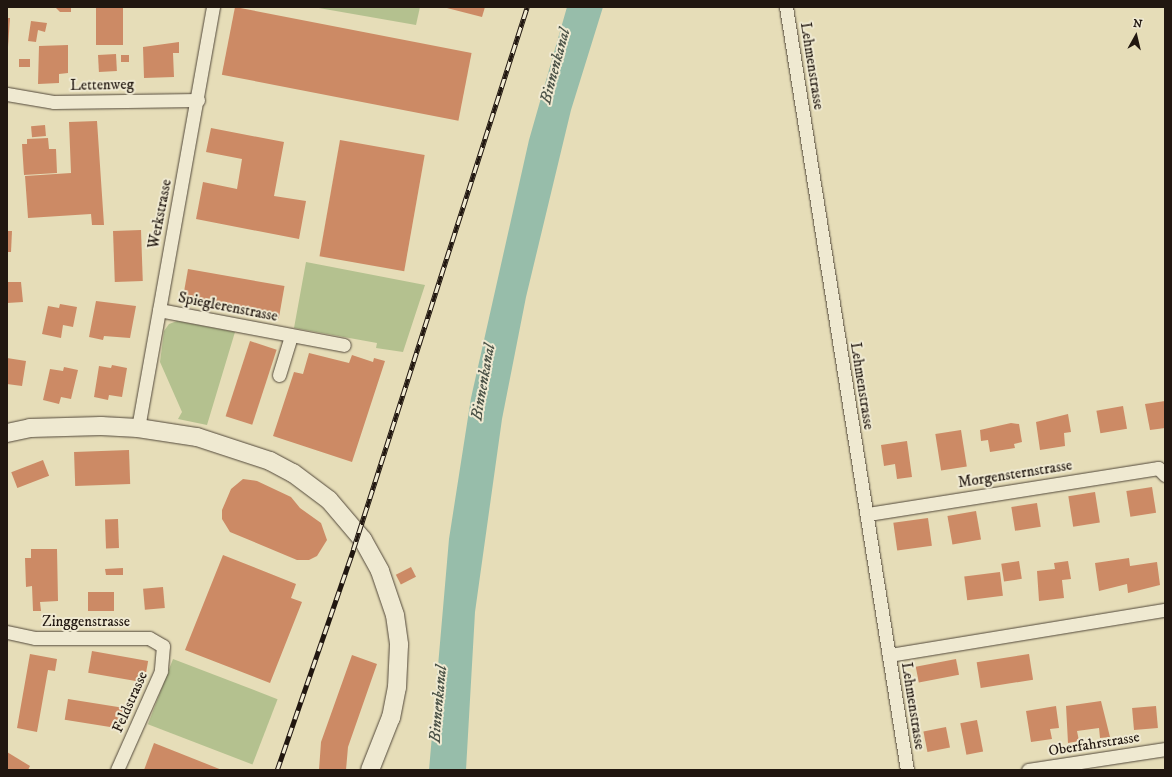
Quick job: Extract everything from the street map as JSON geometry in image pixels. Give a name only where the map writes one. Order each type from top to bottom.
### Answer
[{"type":"street","name":"Werkstrasse","points":[[138,428],[158,310],[198,100],[213,7]]},
{"type":"street","name":"Lehmenstrasse","points":[[786,7],[868,514],[907,770]]},
{"type":"street","name":"Lettenweg","points":[[7,94],[65,102],[198,100]]},
{"type":"street","name":"Spieglerenstrasse","points":[[158,310],[344,345]]},
{"type":"street","name":"Spieglerenstrasse","points":[[279,375],[291,336]]},
{"type":"street","points":[[7,432],[60,427],[138,428],[197,437],[270,461],[315,488],[341,512],[363,540],[380,571],[395,615],[398,645],[397,687],[391,717],[370,770]]},
{"type":"street","name":"Morgensternstrasse","points":[[868,514],[1158,468],[1165,475]]},
{"type":"street","points":[[889,655],[1165,610]]},
{"type":"street","name":"Zinggenstrasse","points":[[7,632],[35,638],[149,638],[163,646]]},
{"type":"street","name":"Feldstrasse","points":[[117,770],[161,672],[163,646]]},
{"type":"street","name":"Oberfahrstrasse","points":[[1028,770],[1101,765],[1165,752]]},
{"type":"shaded area","points":[[313,7],[420,7],[416,25]]},
{"type":"shaded area","points":[[306,262],[425,285],[403,352],[376,348],[377,343],[294,328]]},
{"type":"shaded area","points":[[177,321],[235,332],[207,425],[178,419],[182,412],[160,362],[164,331],[169,324]]},
{"type":"shaded area","points":[[173,659],[278,699],[252,764],[148,724]]},
{"type":"water","name":"Binnenkanal","points":[[567,7],[603,7],[571,110],[526,297],[502,419],[475,612],[466,770],[429,770],[449,539],[471,398],[529,140]]},
{"type":"building","points":[[55,7],[71,7],[71,12],[60,12]]},
{"type":"building","points":[[96,7],[123,7],[123,45],[96,45]]},
{"type":"building","points":[[235,7],[472,53],[458,121],[222,75]]},
{"type":"building","points":[[443,7],[485,7],[482,17]]},
{"type":"building","points":[[7,18],[10,18],[8,47],[7,47]]},
{"type":"building","points":[[31,21],[47,23],[45,32],[38,30],[36,42],[28,41]]},
{"type":"building","points":[[179,42],[179,53],[173,53],[174,77],[144,78],[143,47]]},
{"type":"building","points":[[68,45],[68,73],[59,74],[59,83],[38,84],[39,46]]},
{"type":"building","points":[[116,54],[117,71],[99,72],[98,55]]},
{"type":"building","points":[[121,55],[129,55],[129,62],[121,62]]},
{"type":"building","points":[[19,59],[30,59],[30,67],[19,67]]},
{"type":"building","points":[[97,121],[104,225],[92,225],[91,214],[28,218],[25,176],[71,173],[69,122]]},
{"type":"building","points":[[45,125],[46,136],[32,137],[31,126]]},
{"type":"building","points":[[211,128],[284,142],[274,196],[306,201],[299,239],[196,219],[203,182],[237,189],[242,159],[206,152]]},
{"type":"building","points":[[48,138],[49,149],[56,149],[57,173],[24,175],[22,144],[27,144],[27,139]]},
{"type":"building","points":[[340,140],[425,155],[404,271],[320,256]]},
{"type":"building","points":[[141,230],[143,281],[115,282],[113,231]]},
{"type":"building","points":[[7,231],[12,231],[11,252],[7,252]]},
{"type":"building","points":[[188,269],[285,286],[279,319],[182,301]]},
{"type":"building","points":[[7,282],[21,282],[23,302],[7,303]]},
{"type":"building","points":[[96,301],[136,306],[130,338],[104,336],[103,340],[89,337]]},
{"type":"building","points":[[60,304],[77,307],[73,327],[63,325],[61,338],[42,334],[48,306],[59,308]]},
{"type":"building","points":[[250,341],[277,350],[252,425],[226,416]]},
{"type":"building","points":[[309,353],[349,363],[352,355],[373,362],[374,358],[385,361],[352,462],[273,436],[294,372],[303,374]]},
{"type":"building","points":[[7,358],[26,361],[22,386],[7,384]]},
{"type":"building","points":[[112,365],[127,368],[122,397],[109,395],[108,400],[94,397],[99,366],[111,368]]},
{"type":"building","points":[[64,367],[78,370],[71,399],[61,397],[59,404],[43,400],[50,369],[63,371]]},
{"type":"building","points":[[1165,401],[1165,428],[1150,430],[1145,404]]},
{"type":"building","points":[[1123,406],[1127,429],[1100,433],[1096,411]]},
{"type":"building","points":[[1068,414],[1071,432],[1064,433],[1065,446],[1040,450],[1036,422]]},
{"type":"building","points":[[1011,423],[1019,424],[1022,442],[1014,444],[1015,448],[990,452],[988,440],[981,441],[980,430]]},
{"type":"building","points":[[961,430],[967,467],[941,471],[935,434]]},
{"type":"building","points":[[907,441],[912,477],[897,479],[895,464],[884,466],[881,445]]},
{"type":"building","points":[[129,450],[130,484],[75,486],[74,452]]},
{"type":"building","points":[[43,460],[49,476],[17,488],[11,472]]},
{"type":"building","points":[[243,479],[257,481],[291,497],[300,508],[321,523],[327,540],[317,556],[309,560],[297,560],[230,532],[222,519],[222,510],[231,489]]},
{"type":"building","points":[[1152,487],[1156,513],[1130,517],[1126,491]]},
{"type":"building","points":[[1095,492],[1100,523],[1073,527],[1068,496]]},
{"type":"building","points":[[1037,503],[1041,527],[1015,531],[1011,507]]},
{"type":"building","points":[[976,511],[981,540],[952,545],[947,516]]},
{"type":"building","points":[[928,518],[932,546],[897,551],[893,523]]},
{"type":"building","points":[[105,519],[118,519],[119,548],[106,548]]},
{"type":"building","points":[[31,549],[57,549],[58,601],[40,602],[41,611],[33,611],[32,586],[26,587],[25,558],[31,558]]},
{"type":"building","points":[[223,555],[296,584],[291,598],[302,602],[270,683],[185,650]]},
{"type":"building","points":[[1129,558],[1130,566],[1157,562],[1160,585],[1128,593],[1127,584],[1099,591],[1095,563]]},
{"type":"building","points":[[1019,561],[1022,579],[1004,582],[1001,564]]},
{"type":"building","points":[[1068,561],[1071,579],[1062,580],[1064,598],[1039,601],[1037,571],[1055,569],[1054,563]]},
{"type":"building","points":[[411,567],[416,577],[401,585],[396,575]]},
{"type":"building","points":[[123,568],[123,575],[106,575],[105,569]]},
{"type":"building","points":[[1000,572],[1003,596],[967,600],[964,576]]},
{"type":"building","points":[[163,587],[165,608],[145,610],[143,589]]},
{"type":"building","points":[[88,592],[114,592],[114,611],[88,611]]},
{"type":"building","points":[[92,651],[148,661],[144,683],[88,673]]},
{"type":"building","points":[[30,654],[57,659],[55,671],[48,670],[37,732],[17,728]]},
{"type":"building","points":[[1029,654],[1033,680],[981,688],[977,662]]},
{"type":"building","points":[[352,655],[377,664],[348,747],[346,770],[319,770],[321,742]]},
{"type":"building","points":[[956,659],[959,675],[919,683],[916,667]]},
{"type":"building","points":[[68,699],[124,708],[121,729],[65,720]]},
{"type":"building","points":[[1101,701],[1110,737],[1100,738],[1099,728],[1077,731],[1079,741],[1068,743],[1066,706]]},
{"type":"building","points":[[1056,706],[1059,728],[1050,729],[1052,739],[1031,742],[1026,711]]},
{"type":"building","points":[[1156,706],[1158,728],[1134,730],[1132,708]]},
{"type":"building","points":[[977,720],[983,751],[966,755],[960,723]]},
{"type":"building","points":[[946,727],[950,748],[927,752],[923,731]]},
{"type":"building","points":[[154,743],[222,770],[144,770]]},
{"type":"building","points":[[7,752],[30,766],[28,770],[7,770]]},
{"type":"railway","points":[[277,770],[353,550],[527,7]]}]
